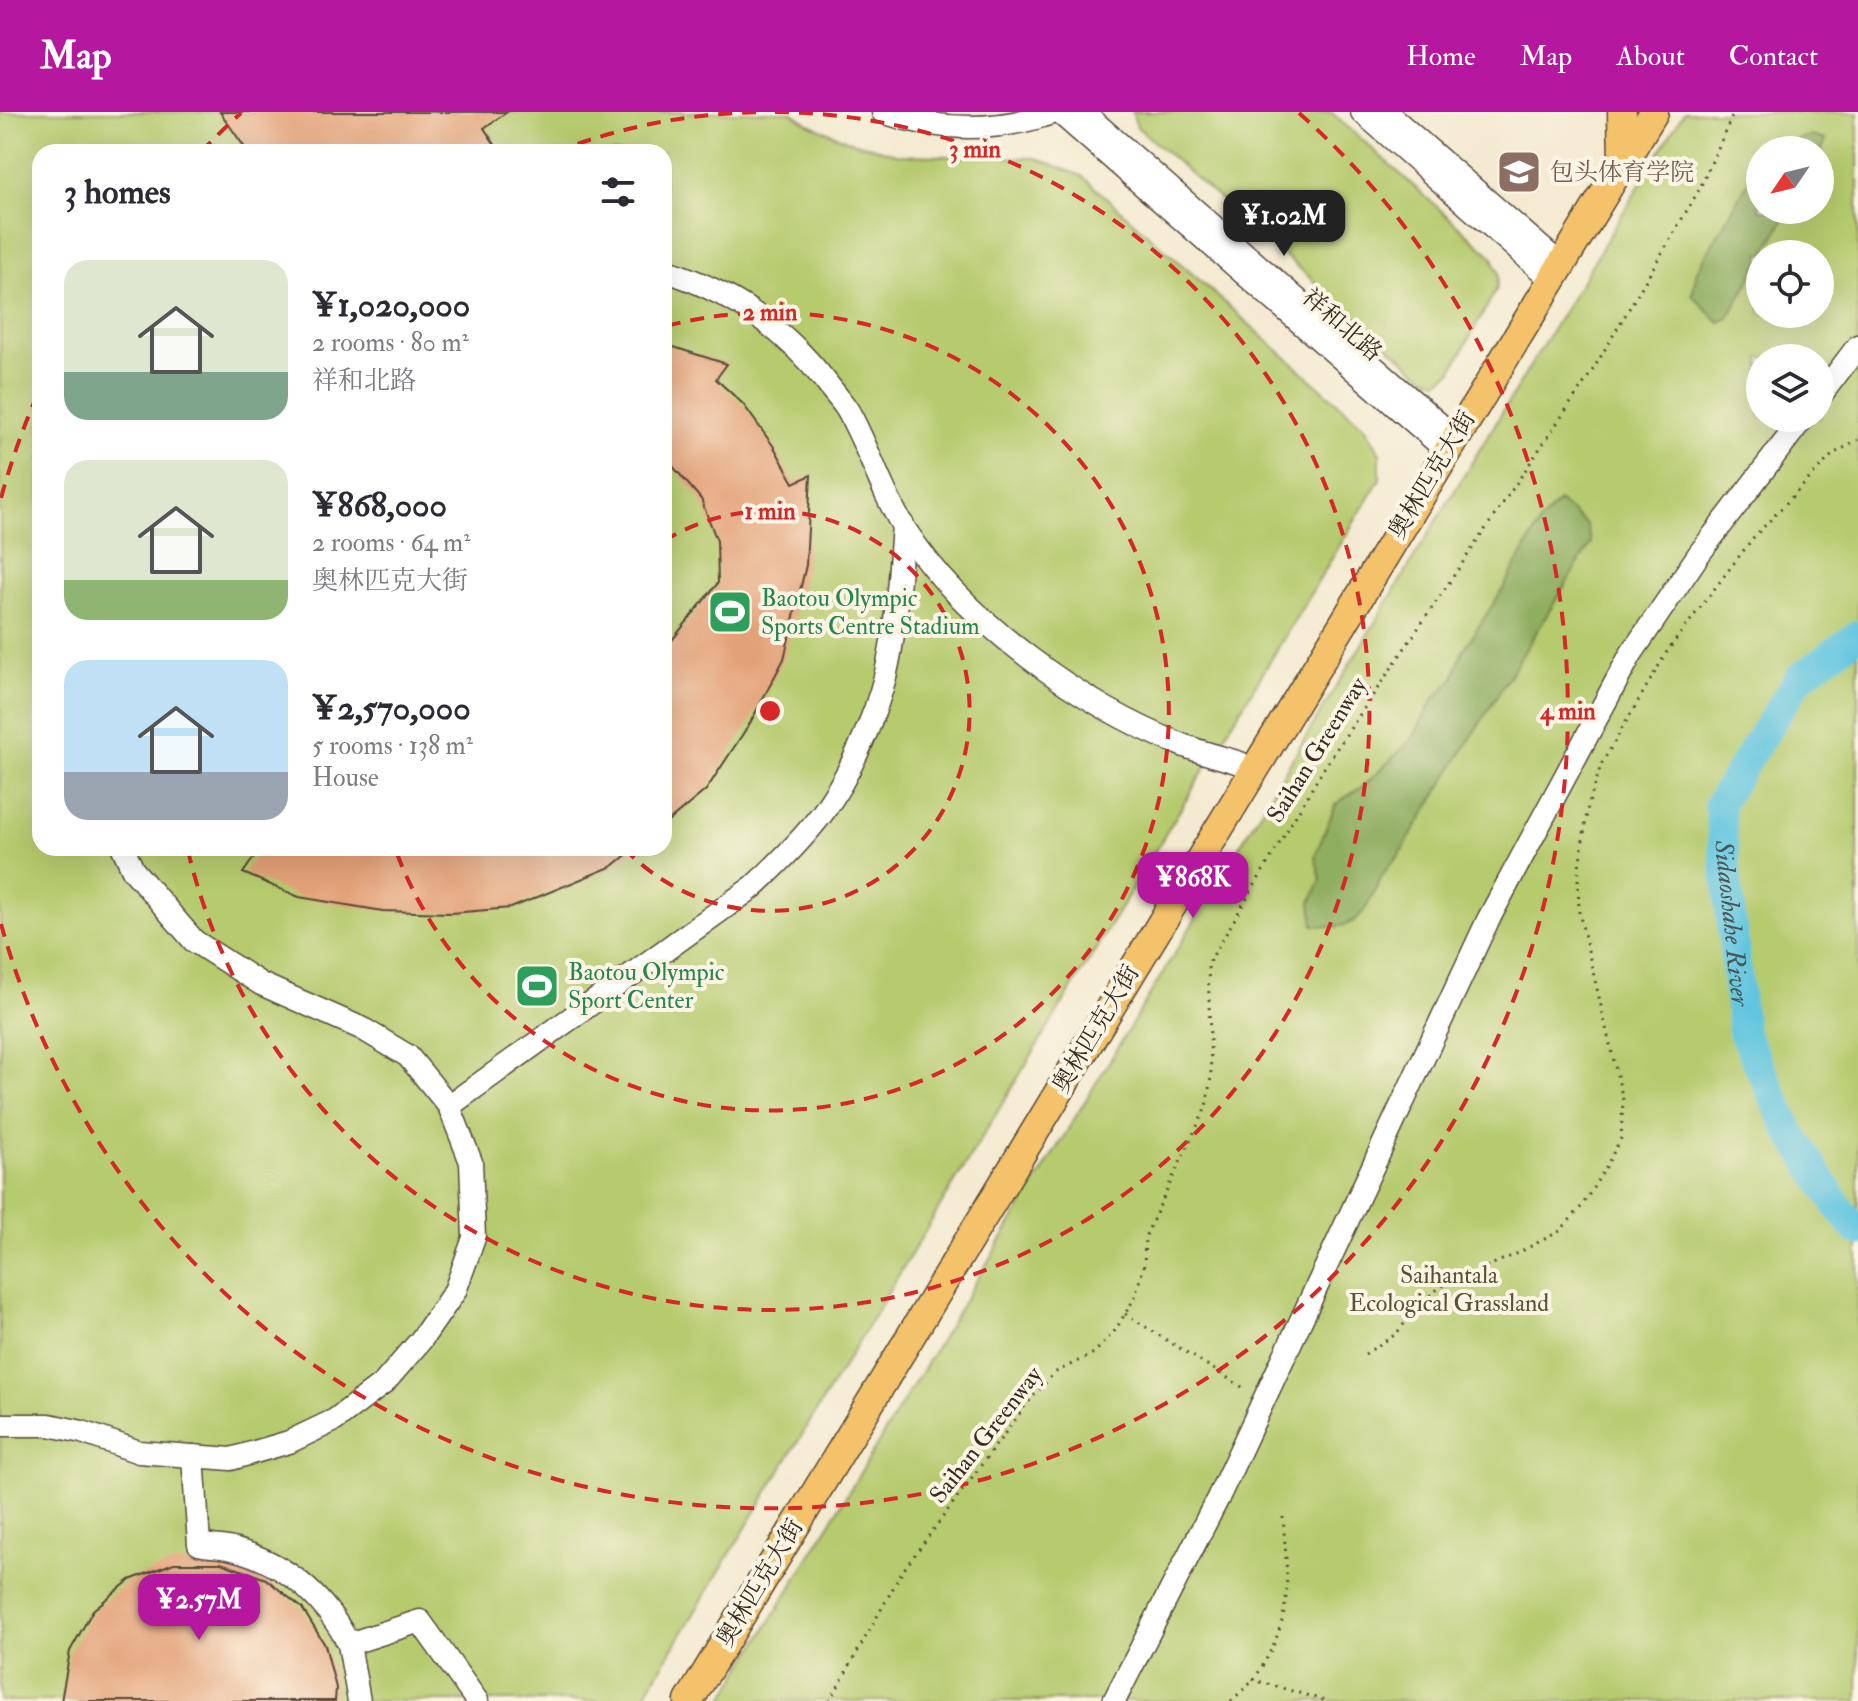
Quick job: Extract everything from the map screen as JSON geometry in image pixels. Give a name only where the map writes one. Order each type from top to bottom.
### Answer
[{"type":"main road","name":"奥林匹克大街","points":[[1550,266],[1623,164],[1635,119]]},
{"type":"main road","name":"奥林匹克大街","points":[[689,1701],[1550,266],[1635,119]]},
{"type":"main road","name":"奥林匹克大街","points":[[673,1701],[1240,763],[1445,439]]},
{"type":"street","points":[[883,112],[927,124],[966,127],[1004,125],[1057,112]]},
{"type":"street","name":"祥和北路","points":[[1057,112],[1445,439]]},
{"type":"street","name":"祥和北路","points":[[1083,112],[1445,439]]},
{"type":"street","points":[[1362,112],[1550,266]]},
{"type":"street","points":[[1386,112],[1550,266]]},
{"type":"street","points":[[672,273],[703,283],[757,314],[803,353],[847,410],[903,525],[942,578],[996,632],[1070,686],[1180,744],[1240,763]]},
{"type":"street","points":[[1834,378],[1858,346]]},
{"type":"street","points":[[1114,1701],[1265,1401],[1488,920],[1631,654],[1699,554],[1792,432]]},
{"type":"street","points":[[449,1106],[753,887],[824,811],[859,748],[885,678],[897,607],[903,525]]},
{"type":"street","points":[[0,1425],[49,1425],[82,1432],[139,1452],[231,1459],[289,1442],[335,1420],[384,1383],[421,1340],[455,1291],[474,1238],[471,1162],[449,1106],[408,1056],[363,1029],[261,984],[194,941],[133,870],[127,856]]},
{"type":"street","points":[[193,1456],[199,1544],[233,1549],[266,1559],[292,1575],[325,1606],[349,1644],[359,1701]]},
{"type":"street","points":[[349,1644],[420,1621],[477,1701]]},
{"type":"path","name":"Saihan Greenway","points":[[830,1701],[902,1572],[1025,1406],[1054,1373],[1094,1353],[1114,1332],[1134,1299],[1144,1266],[1145,1237],[1206,1107],[1211,1077],[1208,964],[1327,763],[1591,373],[1699,190],[1734,112]]},
{"type":"path","points":[[1365,1354],[1396,1334],[1420,1304],[1440,1287],[1560,1231],[1582,1206],[1607,1165],[1621,1138],[1623,1100],[1579,912],[1578,874],[1588,806],[1602,763],[1668,650],[1753,538],[1833,454],[1858,440]]},
{"type":"path","points":[[1125,1314],[1265,1401]]},
{"type":"path","points":[[1231,1701],[1254,1680],[1272,1650],[1282,1621],[1283,1517]]},
{"type":"path","points":[[1254,1680],[1327,1701]]},
{"type":"green space","name":"Baotou Olympic Sport Center","points":[[0,112],[791,112],[809,124],[849,141],[900,155],[1036,158],[1082,176],[1366,428],[1380,453],[1380,479],[641,1701],[0,1701]]},
{"type":"green space","points":[[1132,112],[1331,112],[1492,256],[1499,273],[1497,288],[1451,372],[1439,381],[1418,372],[1137,127]]},
{"type":"green space","name":"Saihantala Ecological Grassland","points":[[1684,112],[1858,112],[1858,1701],[722,1701]]},
{"type":"green space","points":[[1746,185],[1746,224],[1781,224],[1772,240],[1746,240],[1746,286],[1728,318],[1719,322],[1692,295],[1697,271]]},
{"type":"green space","points":[[1559,501],[1586,524],[1591,543],[1359,917],[1335,927],[1314,925],[1311,903],[1321,879],[1315,856],[1336,804],[1367,783],[1413,738],[1432,701],[1454,678],[1462,652],[1503,589],[1541,521]]},
{"type":"building","points":[[220,112],[507,112],[484,128],[495,144],[242,144]]},
{"type":"building","name":"Baotou Olympic Sports Centre Stadium","points":[[672,347],[727,364],[716,379],[743,404],[774,447],[794,483],[811,475],[806,565],[784,659],[750,723],[706,790],[672,818],[672,640],[718,583],[717,541],[701,499],[672,465]]},
{"type":"building","points":[[255,856],[625,856],[613,866],[511,908],[451,913],[383,911],[299,897],[243,873]]},
{"type":"building","points":[[174,1563],[221,1563],[266,1579],[302,1608],[325,1645],[336,1688],[335,1701],[61,1701],[70,1651],[93,1610],[130,1580]]},
{"type":"waterway","name":"Sidaoshahe River","points":[[1858,635],[1799,678],[1719,804],[1743,1032],[1789,1130],[1841,1211],[1858,1231]]},
{"type":"place","name":"包头体育学院","points":[[1519,172]]},
{"type":"place","name":"Baotou Olympic Sports Centre Stadium","points":[[730,612]]},
{"type":"place","name":"Baotou Olympic Sport Center","points":[[537,986]]}]
